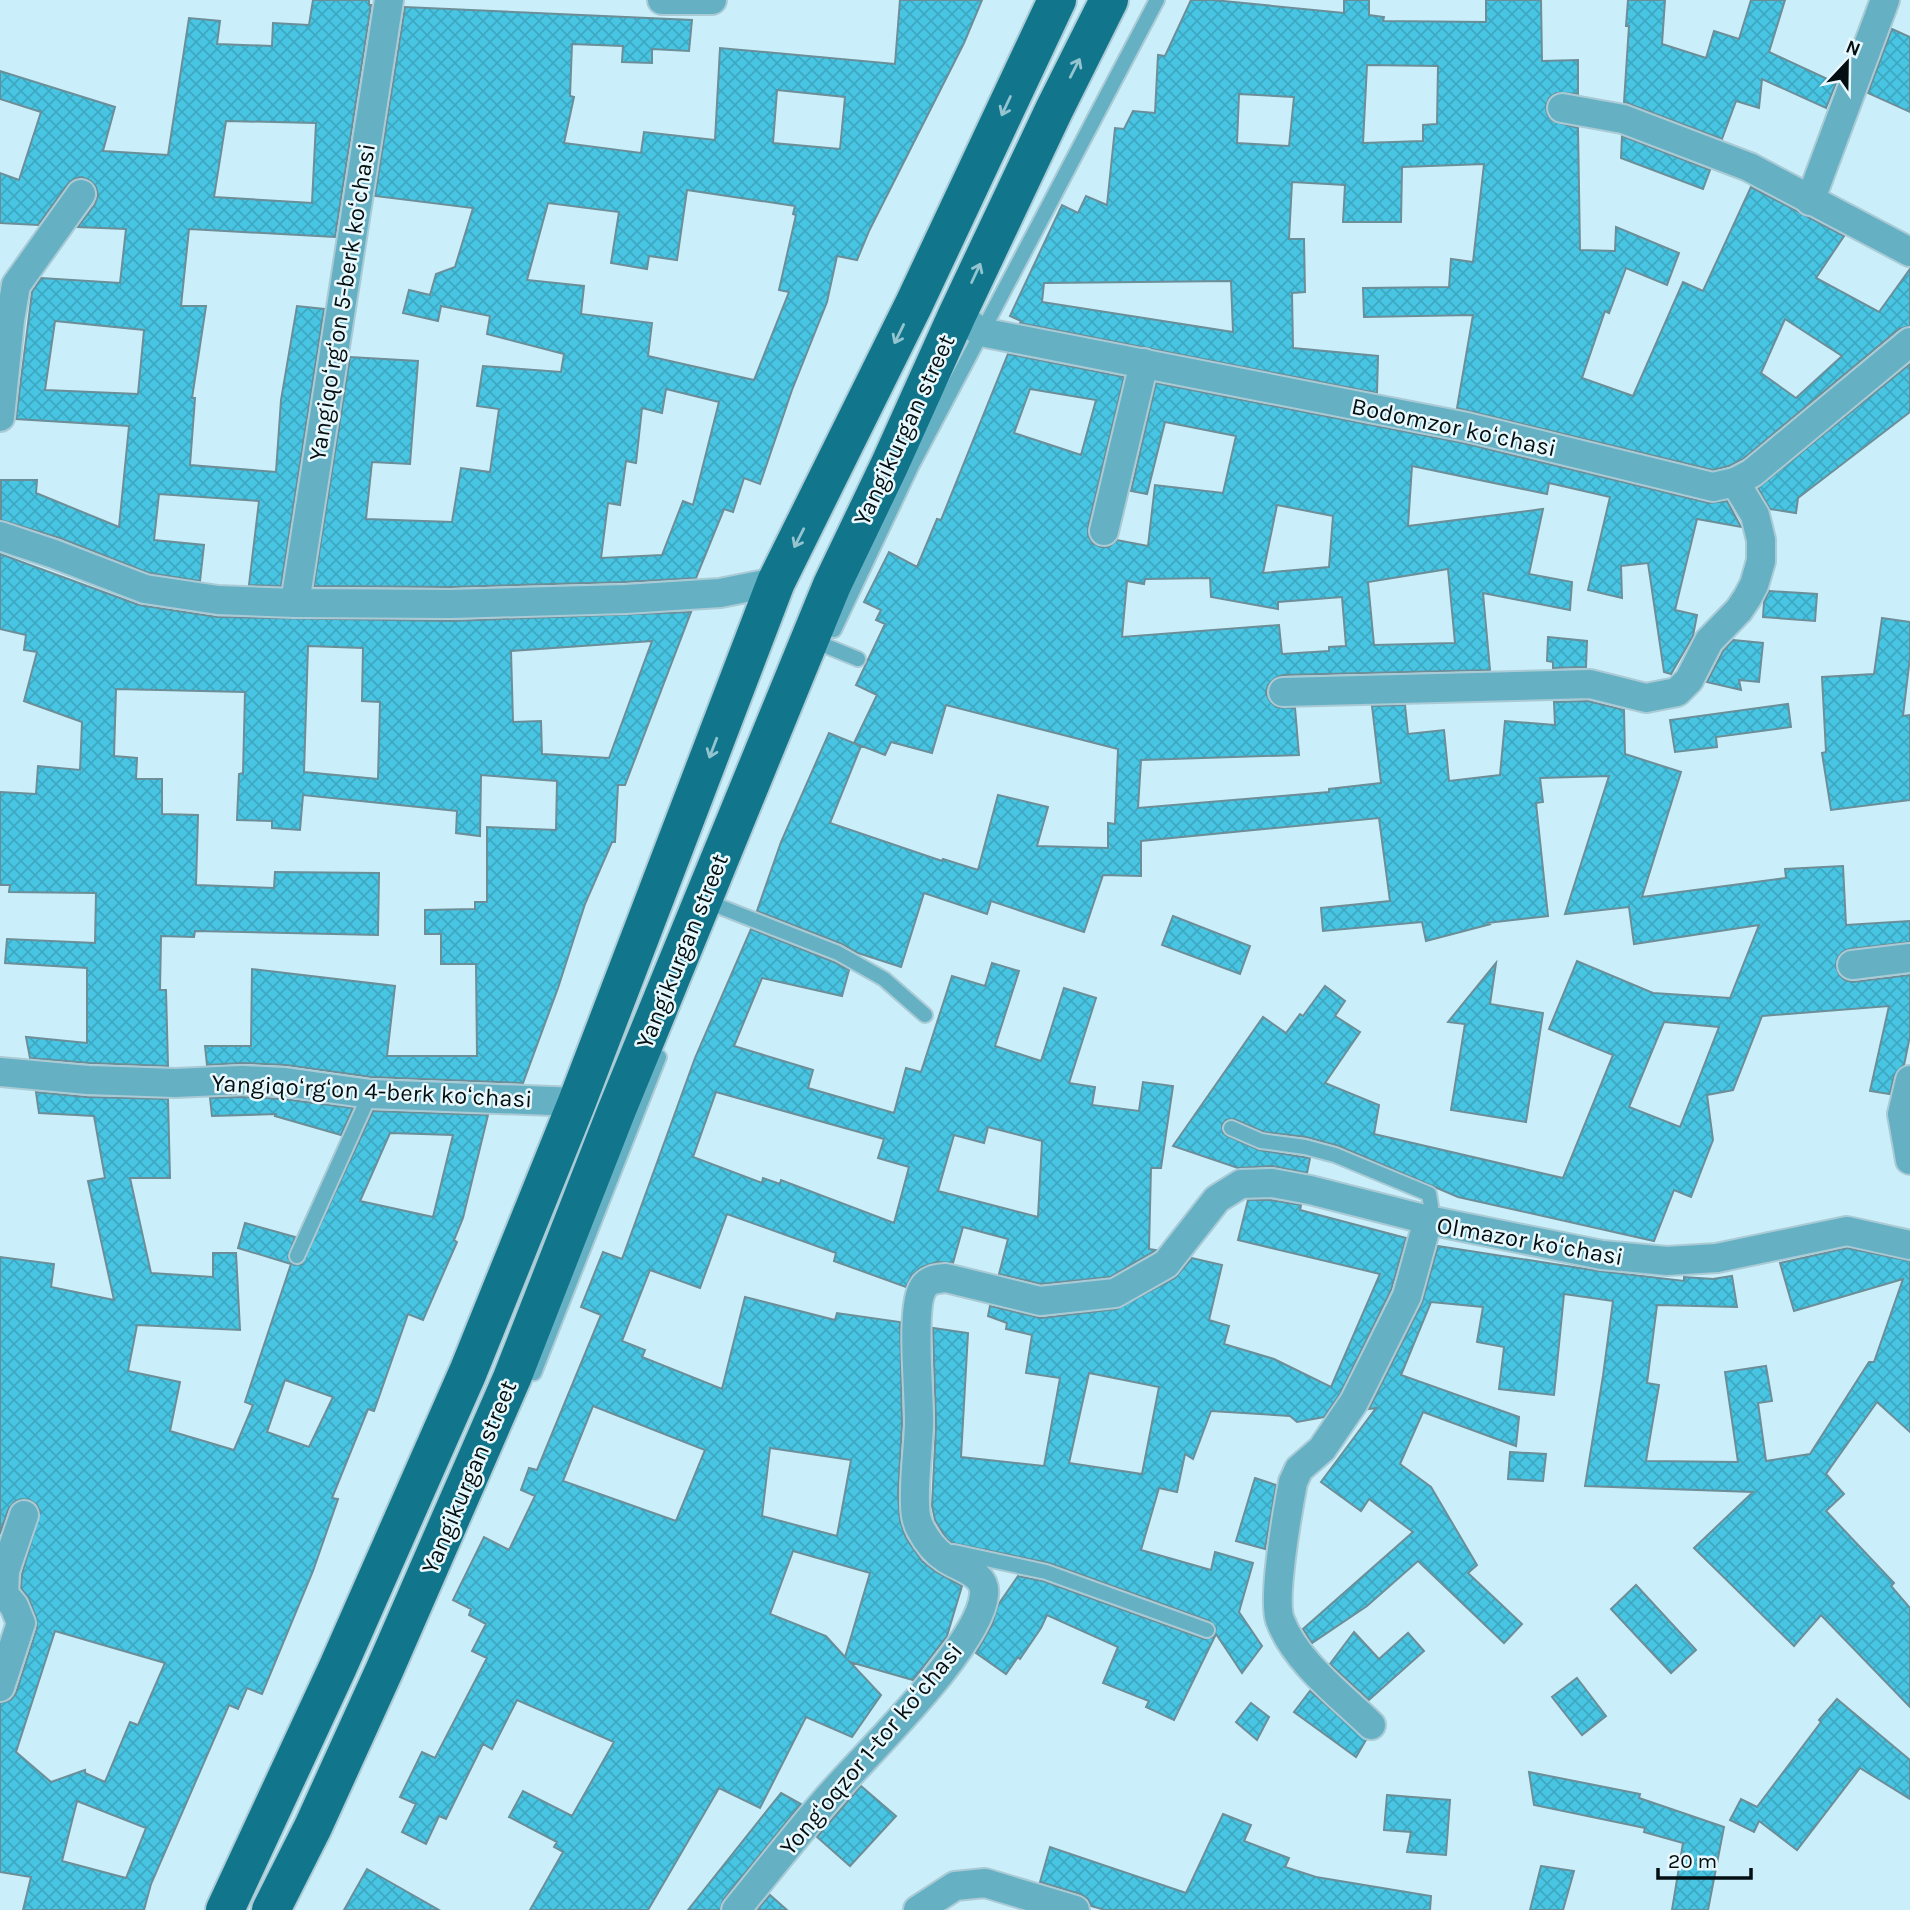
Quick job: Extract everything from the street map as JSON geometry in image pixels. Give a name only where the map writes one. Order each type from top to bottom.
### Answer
[{"type":"main road","name":"Yangikurgan street","points":[[225,1910],[342,1657],[468,1372],[576,1102],[776,582],[914,304],[1057,0]]},
{"type":"main road","name":"Yangikurgan street","points":[[271,1910],[313,1828],[512,1378],[617,1112],[832,585],[889,466],[969,324],[1054,110],[1109,0]]},
{"type":"street","name":"Yangiqoʻrgʻon 5-berk koʻchasi","points":[[295,603],[389,0]]},
{"type":"street","points":[[662,0],[712,0]]},
{"type":"street","points":[[1810,201],[1885,0]]},
{"type":"street","points":[[1562,108],[1623,119],[1749,167],[1910,252]]},
{"type":"street","points":[[0,417],[16,285],[81,194]]},
{"type":"street","name":"Bodomzor koʻchasi","points":[[969,324],[1144,363],[1467,427],[1713,487],[1735,482],[1752,473],[1910,342]]},
{"type":"street","points":[[1104,531],[1144,363]]},
{"type":"street","points":[[1283,692],[1590,684],[1646,698],[1677,692],[1689,680],[1709,641],[1747,598],[1761,561],[1761,540],[1755,514],[1735,482]]},
{"type":"street","points":[[0,536],[145,589],[218,600],[451,604],[626,599],[720,593],[776,582]]},
{"type":"street","points":[[1852,965],[1910,958]]},
{"type":"street","name":"Yangiqoʻrgʻon 4-berk koʻchasi","points":[[0,1072],[100,1081],[285,1082],[370,1094],[576,1102]]},
{"type":"street","points":[[1910,1080],[1902,1114],[1910,1160]]},
{"type":"street","name":"Yongʻoqzor 1-tor koʻchasi","points":[[736,1910],[827,1799],[950,1662],[971,1629],[985,1594],[978,1576],[945,1558],[932,1547],[919,1528],[915,1506],[919,1423],[916,1330],[918,1301],[923,1287],[931,1280],[946,1278],[1040,1301],[1115,1293],[1166,1264],[1217,1199],[1241,1184],[1272,1183],[1310,1190],[1428,1220]]},
{"type":"street","name":"Olmazor koʻchasi","points":[[1370,1725],[1296,1651],[1279,1618],[1278,1590],[1293,1482],[1299,1469],[1322,1449],[1354,1402],[1407,1296],[1428,1220],[1602,1255],[1667,1261],[1717,1258],[1847,1231],[1910,1245]]},
{"type":"street","points":[[0,1688],[21,1623],[14,1606],[4,1594],[5,1571],[24,1515]]},
{"type":"street","points":[[918,1910],[955,1886],[985,1883],[1075,1910]]},
{"type":"lane","points":[[858,659],[823,652],[912,465],[969,324],[1157,0]]},
{"type":"lane","points":[[772,771],[802,696]]},
{"type":"lane","points":[[719,905],[838,953],[884,979],[925,1015]]},
{"type":"lane","points":[[527,1389],[665,1041]]},
{"type":"lane","points":[[297,1255],[370,1094]]},
{"type":"lane","points":[[1231,1128],[1261,1141],[1335,1155],[1429,1194],[1431,1206],[1428,1220]]},
{"type":"lane","points":[[932,1547],[1046,1572],[1207,1630]]},
{"type":"lane","points":[[390,1693],[401,1668]]},
{"type":"building","points":[[313,0],[369,0],[371,5],[335,237],[189,229],[181,306],[206,306],[192,398],[195,398],[190,465],[276,472],[281,400],[297,306],[324,309],[281,586],[249,585],[259,501],[159,494],[154,540],[204,545],[200,581],[149,573],[60,538],[1,520],[1,480],[37,480],[36,493],[119,527],[129,426],[16,419],[32,292],[41,278],[120,283],[126,229],[78,227],[95,204],[98,195],[91,181],[82,177],[68,184],[38,225],[0,223],[0,173],[19,180],[41,112],[0,99],[0,71],[115,107],[103,151],[168,155],[189,18],[220,21],[217,44],[272,46],[273,23],[309,25]],"holes":[[[226,121],[316,123],[312,203],[214,197]],[[55,321],[144,330],[138,394],[45,390]]]},
{"type":"building","points":[[900,0],[982,0],[964,43],[857,260],[837,256],[827,302],[792,390],[760,484],[744,478],[733,512],[724,509],[696,578],[451,587],[314,586],[350,357],[418,361],[410,464],[372,462],[366,519],[452,522],[461,468],[490,472],[499,409],[477,406],[483,366],[561,372],[564,354],[487,334],[490,316],[441,306],[438,321],[403,313],[409,290],[430,295],[436,274],[455,267],[473,208],[375,196],[405,7],[692,20],[689,51],[652,49],[652,63],[622,62],[623,46],[572,44],[570,96],[574,97],[564,143],[641,153],[644,132],[715,140],[720,48],[895,64]],"holes":[[[777,90],[845,97],[840,149],[773,143]],[[687,190],[795,206],[793,214],[796,215],[779,290],[789,292],[754,380],[648,356],[652,323],[581,314],[584,286],[527,280],[548,203],[619,212],[611,263],[647,269],[649,256],[677,260]],[[666,389],[719,402],[693,505],[683,501],[662,555],[601,558],[608,503],[620,505],[626,461],[636,463],[642,408],[662,413]]]},
{"type":"building","points":[[1191,0],[1344,13],[1344,0],[1369,0],[1369,15],[1384,17],[1383,21],[1486,22],[1486,0],[1541,0],[1542,61],[1578,60],[1578,94],[1556,93],[1549,98],[1546,106],[1552,121],[1578,128],[1580,250],[1615,251],[1616,227],[1679,253],[1667,285],[1626,268],[1609,313],[1605,311],[1582,378],[1633,396],[1683,282],[1703,291],[1751,187],[1844,236],[1816,278],[1879,312],[1910,269],[1910,326],[1899,329],[1743,459],[1713,470],[1457,408],[1473,315],[1364,317],[1363,288],[1449,287],[1451,259],[1473,262],[1484,164],[1402,167],[1401,222],[1343,222],[1345,185],[1292,182],[1289,239],[1304,239],[1305,292],[1292,293],[1293,348],[1378,356],[1377,393],[1020,323],[1021,321],[1010,316],[1062,205],[1078,213],[1086,196],[1107,205],[1115,128],[1124,129],[1133,111],[1155,113],[1158,55],[1165,56]],"holes":[[[1367,65],[1438,66],[1437,124],[1423,125],[1423,141],[1363,143]],[[1239,94],[1294,97],[1289,146],[1237,143]],[[1231,281],[1233,332],[1042,302],[1044,283]],[[1785,319],[1842,356],[1796,398],[1761,373]]]},
{"type":"building","points":[[1628,0],[1665,0],[1662,44],[1706,58],[1714,31],[1739,39],[1751,0],[1785,0],[1769,52],[1836,83],[1826,108],[1762,79],[1759,108],[1736,101],[1722,139],[1624,102]]},
{"type":"building","points":[[1892,29],[1910,37],[1910,112],[1868,93]]},
{"type":"building","points":[[1622,136],[1710,170],[1703,189],[1621,158]]},
{"type":"building","points":[[1008,354],[1124,377],[1088,527],[1092,543],[1101,547],[1109,547],[1117,540],[1148,546],[1155,485],[1223,493],[1236,436],[1165,422],[1147,494],[1131,491],[1156,383],[1463,443],[1709,503],[1727,501],[1741,527],[1697,519],[1675,610],[1697,615],[1693,636],[1671,674],[1664,672],[1648,563],[1621,566],[1622,598],[1588,590],[1610,497],[1549,483],[1547,494],[1412,466],[1408,526],[1543,509],[1529,574],[1572,582],[1570,610],[1483,593],[1490,670],[1283,675],[1275,678],[1268,685],[1266,693],[1276,707],[1295,708],[1299,755],[1141,760],[1138,808],[1329,792],[1329,789],[1381,783],[1372,706],[1405,705],[1408,734],[1444,730],[1449,781],[1500,775],[1505,721],[1555,725],[1554,702],[1588,701],[1624,710],[1625,754],[1681,772],[1642,897],[1786,878],[1785,869],[1843,866],[1846,925],[1910,921],[1910,942],[1849,949],[1842,952],[1836,966],[1839,975],[1853,982],[1910,975],[1910,1036],[1904,1065],[1894,1076],[1890,1094],[1870,1091],[1889,1006],[1762,1016],[1733,1090],[1707,1095],[1713,1140],[1691,1197],[1674,1190],[1654,1241],[1458,1197],[1339,1146],[1306,1137],[1264,1132],[1234,1119],[1226,1120],[1222,1125],[1223,1133],[1227,1136],[1259,1150],[1310,1158],[1307,1173],[1272,1166],[1238,1168],[1173,1146],[1263,1017],[1286,1033],[1300,1014],[1303,1016],[1325,986],[1345,1001],[1335,1016],[1360,1032],[1325,1083],[1379,1105],[1374,1134],[1563,1178],[1613,1055],[1549,1029],[1577,961],[1653,993],[1730,998],[1759,925],[1634,944],[1629,907],[1565,914],[1609,776],[1540,778],[1543,802],[1536,803],[1548,916],[1487,923],[1491,924],[1426,941],[1422,922],[1323,931],[1321,908],[1390,901],[1379,818],[1141,841],[1141,876],[1103,875],[1084,932],[991,901],[987,914],[924,893],[901,967],[858,953],[842,944],[757,911],[781,842],[829,733],[861,746],[830,823],[942,861],[943,859],[978,870],[998,795],[1048,807],[1037,846],[1108,848],[1108,823],[1115,824],[1118,749],[946,705],[932,753],[891,742],[885,755],[854,743],[877,695],[856,685],[885,624],[876,620],[881,610],[864,602],[889,552],[917,567],[937,519],[941,520]],"holes":[[[1030,389],[1096,400],[1081,455],[1014,433]],[[1277,505],[1333,516],[1329,567],[1263,573]],[[1448,569],[1455,643],[1374,645],[1368,582]],[[1210,578],[1211,597],[1278,609],[1278,602],[1342,597],[1346,646],[1329,647],[1329,651],[1282,654],[1279,625],[1122,637],[1127,581],[1144,584],[1145,579]],[[1664,1022],[1719,1027],[1680,1127],[1629,1107]]]},
{"type":"building","points":[[1910,364],[1910,412],[1798,498],[1796,513],[1770,509],[1758,488]]},
{"type":"building","points":[[0,554],[139,605],[217,617],[451,621],[691,612],[625,785],[618,785],[615,842],[612,842],[585,904],[523,1083],[371,1077],[286,1065],[207,1065],[205,1046],[251,1046],[252,969],[395,986],[387,1056],[477,1056],[476,964],[441,964],[441,934],[425,934],[425,910],[475,909],[475,902],[487,902],[487,827],[556,830],[557,781],[481,775],[480,836],[456,833],[457,811],[303,795],[300,830],[272,828],[272,821],[237,820],[239,774],[243,773],[245,692],[116,689],[114,756],[137,758],[136,779],[162,779],[162,814],[198,815],[196,885],[274,888],[275,872],[379,873],[378,935],[195,931],[194,937],[161,936],[160,990],[166,990],[168,1066],[30,1058],[26,1037],[87,1043],[87,968],[5,963],[7,939],[95,943],[96,893],[9,892],[10,885],[0,885],[0,792],[36,794],[38,766],[80,770],[82,722],[24,701],[37,652],[24,650],[26,635],[0,629]],"holes":[[[652,641],[609,758],[542,754],[541,721],[513,722],[511,651]],[[308,646],[363,648],[362,701],[380,702],[378,779],[304,772]]]},
{"type":"building","points":[[1769,591],[1817,594],[1815,621],[1763,617],[1764,602]]},
{"type":"building","points":[[1882,618],[1910,622],[1910,657],[1903,716],[1910,715],[1910,800],[1831,810],[1822,753],[1826,752],[1822,677],[1874,674]]},
{"type":"building","points":[[1548,637],[1587,641],[1586,667],[1553,668],[1553,662],[1547,661]]},
{"type":"building","points":[[1733,640],[1763,643],[1759,682],[1739,680],[1741,690],[1707,682],[1723,651]]},
{"type":"building","points":[[1788,704],[1791,727],[1716,737],[1717,747],[1675,752],[1670,720]]},
{"type":"building","points":[[1173,916],[1250,946],[1240,974],[1162,945]]},
{"type":"building","points":[[751,929],[849,970],[842,996],[762,978],[734,1046],[813,1070],[808,1088],[894,1113],[906,1068],[921,1072],[952,976],[985,986],[992,963],[1019,971],[995,1046],[1041,1061],[1064,988],[1096,998],[1069,1083],[1095,1087],[1092,1105],[1139,1111],[1143,1082],[1173,1086],[1161,1168],[1151,1168],[1149,1249],[1156,1250],[1110,1277],[1041,1284],[999,1274],[1008,1239],[963,1227],[953,1263],[937,1262],[922,1267],[912,1275],[906,1287],[834,1261],[836,1253],[727,1214],[700,1288],[650,1270],[622,1341],[645,1350],[642,1357],[722,1389],[745,1297],[835,1320],[837,1313],[900,1322],[900,1521],[906,1538],[922,1561],[962,1586],[947,1636],[913,1680],[850,1662],[881,1695],[852,1737],[806,1717],[760,1808],[719,1788],[648,1910],[530,1910],[563,1852],[554,1847],[557,1842],[509,1817],[523,1791],[572,1816],[614,1742],[517,1700],[492,1749],[483,1744],[446,1819],[439,1816],[426,1844],[402,1832],[416,1804],[400,1797],[422,1752],[435,1758],[487,1658],[472,1651],[486,1624],[469,1615],[471,1609],[453,1600],[484,1537],[509,1550],[535,1496],[521,1490],[529,1468],[537,1470],[601,1315],[581,1307],[603,1252],[622,1259],[695,1058]],"holes":[[[716,1092],[884,1139],[878,1158],[909,1167],[894,1223],[781,1180],[780,1184],[763,1178],[762,1183],[693,1157]],[[988,1127],[1042,1141],[1038,1217],[938,1191],[954,1135],[984,1143]],[[593,1406],[705,1450],[676,1521],[563,1481]],[[770,1448],[851,1460],[837,1536],[762,1516]],[[793,1551],[870,1573],[845,1657],[826,1636],[770,1614]]]},
{"type":"building","points":[[1496,963],[1490,1004],[1543,1013],[1526,1122],[1451,1110],[1465,1024],[1448,1022]]},
{"type":"building","points":[[36,1092],[87,1097],[168,1099],[170,1178],[130,1178],[151,1273],[213,1277],[213,1253],[236,1253],[240,1330],[137,1325],[128,1371],[180,1382],[170,1431],[234,1450],[253,1405],[245,1402],[291,1264],[238,1248],[245,1223],[295,1237],[288,1258],[294,1265],[302,1264],[373,1111],[488,1115],[463,1218],[454,1240],[457,1242],[423,1320],[408,1314],[374,1411],[368,1409],[332,1498],[338,1499],[313,1571],[262,1694],[247,1688],[238,1709],[229,1705],[151,1884],[144,1910],[23,1910],[31,1877],[0,1872],[0,1703],[11,1700],[16,1693],[37,1628],[29,1599],[21,1588],[22,1574],[40,1512],[37,1505],[30,1500],[21,1499],[14,1502],[8,1510],[0,1534],[0,1257],[54,1264],[51,1287],[114,1300],[88,1181],[105,1178],[94,1116],[39,1113]],"holes":[[[390,1133],[453,1135],[433,1217],[360,1201]],[[285,1380],[333,1397],[309,1447],[267,1432]],[[55,1631],[165,1663],[138,1725],[130,1722],[105,1782],[85,1773],[85,1770],[51,1782],[16,1752]],[[77,1801],[146,1828],[126,1878],[62,1861]]]},
{"type":"building","points":[[242,1097],[353,1108],[341,1135],[275,1116],[276,1114],[212,1116],[210,1098]]},
{"type":"building","points":[[1248,1200],[1271,1200],[1301,1205],[1300,1210],[1406,1238],[1391,1290],[1340,1394],[1324,1417],[1297,1422],[1290,1416],[1211,1411],[1193,1459],[1185,1454],[1177,1492],[1159,1488],[1141,1550],[1211,1570],[1215,1552],[1253,1563],[1239,1612],[1262,1646],[1242,1673],[1216,1634],[1174,1720],[1146,1707],[1149,1701],[1103,1683],[1118,1647],[1047,1615],[1020,1659],[1018,1657],[1006,1674],[976,1653],[992,1625],[998,1605],[1018,1576],[1043,1581],[1204,1639],[1214,1637],[1216,1628],[1210,1621],[1049,1563],[952,1543],[946,1538],[935,1520],[932,1506],[936,1425],[933,1328],[968,1333],[961,1457],[1044,1466],[1060,1378],[1026,1373],[1032,1335],[1006,1329],[1007,1323],[988,1316],[990,1306],[1041,1318],[1117,1309],[1175,1278],[1192,1258],[1222,1265],[1209,1320],[1229,1326],[1224,1344],[1274,1359],[1331,1387],[1380,1274],[1238,1240]],"holes":[[[1089,1373],[1159,1387],[1142,1474],[1069,1463]]]},
{"type":"building","points":[[1438,1246],[1684,1281],[1684,1277],[1713,1279],[1732,1276],[1737,1307],[1657,1305],[1647,1383],[1659,1385],[1646,1461],[1738,1462],[1725,1372],[1766,1366],[1772,1401],[1758,1403],[1766,1461],[1810,1454],[1869,1362],[1874,1362],[1903,1279],[1794,1311],[1780,1263],[1847,1248],[1910,1261],[1910,1432],[1877,1402],[1826,1474],[1844,1494],[1826,1511],[1894,1583],[1891,1586],[1910,1608],[1910,1707],[1821,1615],[1794,1646],[1694,1548],[1753,1492],[1585,1486],[1613,1301],[1564,1294],[1554,1395],[1499,1389],[1504,1347],[1477,1342],[1483,1307],[1431,1302],[1401,1375],[1519,1417],[1516,1446],[1423,1412],[1400,1464],[1431,1487],[1477,1565],[1468,1573],[1522,1624],[1504,1643],[1418,1561],[1367,1606],[1312,1643],[1303,1629],[1413,1532],[1369,1499],[1361,1511],[1321,1482],[1376,1408],[1369,1409],[1422,1303]]},
{"type":"building","points":[[1510,1452],[1546,1454],[1543,1481],[1508,1479]]},
{"type":"building","points":[[1255,1478],[1276,1485],[1265,1549],[1236,1541]]},
{"type":"building","points":[[1636,1585],[1696,1650],[1671,1673],[1611,1609]]},
{"type":"building","points":[[1354,1632],[1379,1659],[1408,1633],[1424,1651],[1369,1700],[1330,1664]]},
{"type":"building","points":[[1577,1678],[1606,1716],[1582,1735],[1552,1697]]},
{"type":"building","points":[[1310,1691],[1366,1740],[1356,1757],[1294,1712]]},
{"type":"building","points":[[1837,1699],[1910,1760],[1910,1799],[1860,1768],[1797,1850],[1759,1821],[1754,1832],[1730,1820],[1741,1799],[1757,1807]]},
{"type":"building","points":[[1251,1703],[1269,1717],[1257,1740],[1236,1722]]},
{"type":"building","points":[[1529,1772],[1640,1794],[1639,1798],[1724,1827],[1708,1910],[1672,1910],[1683,1843],[1644,1832],[1645,1828],[1534,1805]]},
{"type":"building","points":[[861,1786],[896,1816],[850,1866],[817,1837]]},
{"type":"building","points":[[781,1793],[801,1804],[723,1900],[720,1910],[688,1910]]},
{"type":"building","points":[[1387,1795],[1450,1800],[1446,1855],[1407,1852],[1411,1832],[1384,1830]]},
{"type":"building","points":[[1223,1814],[1251,1825],[1244,1841],[1289,1858],[1285,1867],[1316,1877],[1431,1896],[1430,1910],[1105,1910],[1091,1906],[1088,1899],[1080,1894],[1040,1882],[1050,1847],[1186,1893]]},
{"type":"building","points":[[1541,1866],[1574,1871],[1563,1910],[1530,1910]]},
{"type":"building","points":[[367,1869],[439,1910],[344,1910]]},
{"type":"building","points":[[770,1895],[787,1910],[757,1910]]}]
